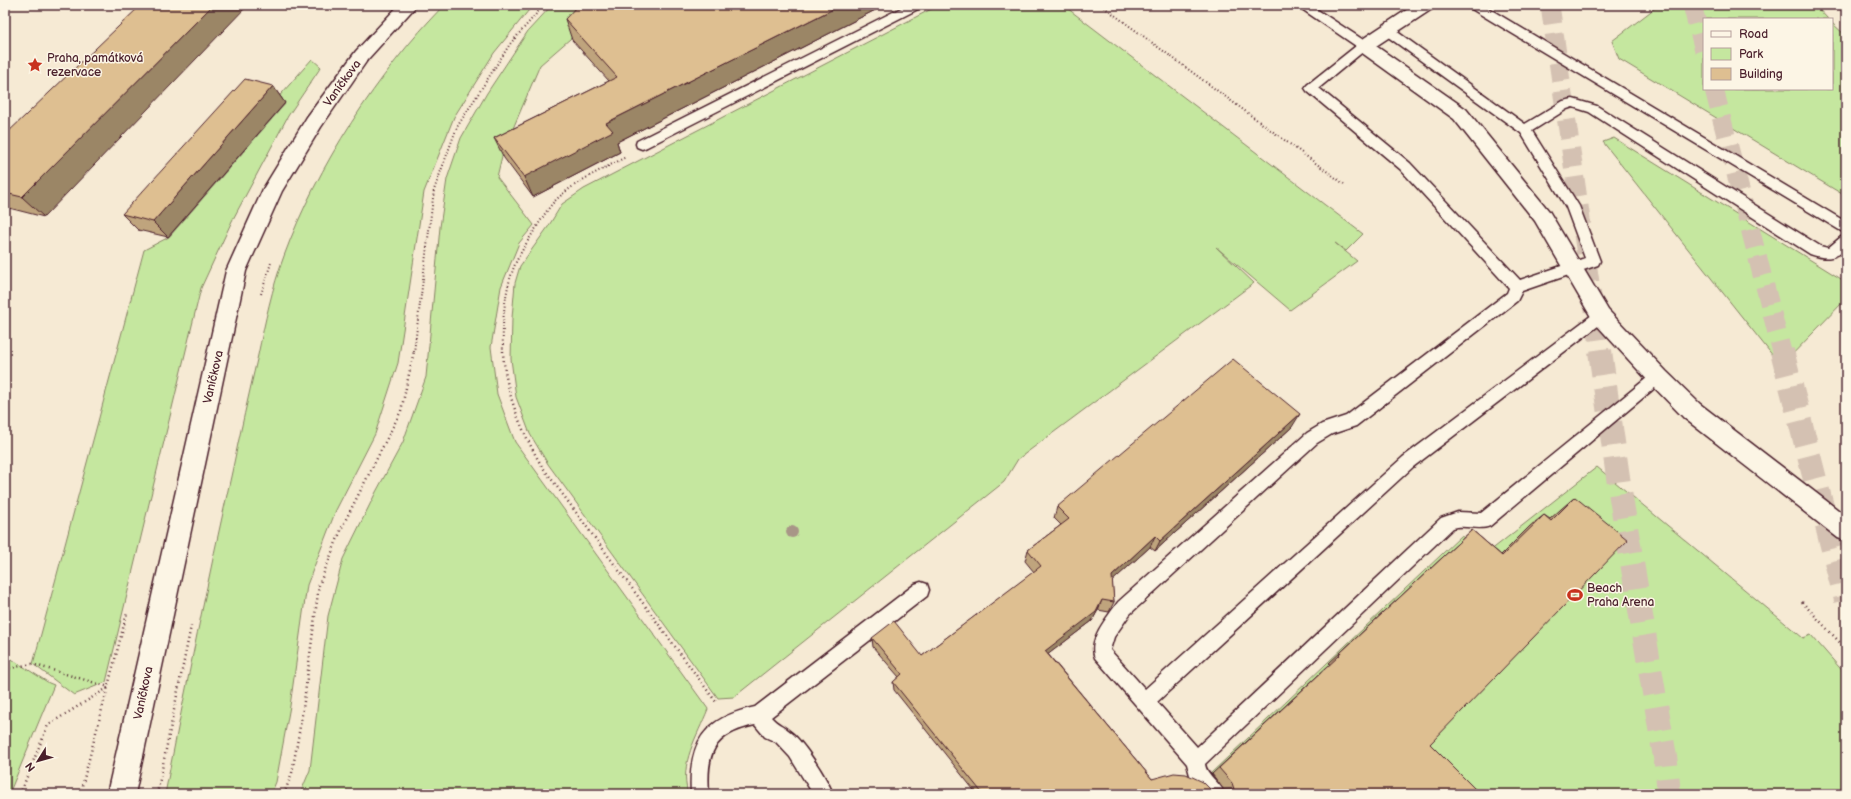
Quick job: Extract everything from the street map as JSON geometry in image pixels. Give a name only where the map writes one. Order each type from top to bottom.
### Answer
[{"type":"main road","name":"Vaníčkova","points":[[121,794],[236,270],[273,189],[314,122],[362,55],[409,5]]},
{"type":"main road","points":[[1426,5],[1364,46],[1460,114],[1542,216],[1601,316],[1658,377],[1692,411],[1846,530]]},
{"type":"lane","points":[[642,144],[916,5]]},
{"type":"lane","points":[[1302,5],[1364,46],[1311,88],[1405,166],[1517,287]]},
{"type":"lane","points":[[1474,5],[1846,230]]},
{"type":"lane","points":[[1216,794],[1197,773],[1196,760],[1101,652],[1106,633],[1124,608],[1312,438],[1327,429],[1351,421],[1512,297],[1517,287],[1593,261],[1572,206],[1525,130],[1388,31]]},
{"type":"lane","points":[[1525,130],[1563,105],[1573,103],[1594,110],[1815,250],[1825,254],[1833,253],[1846,241]]},
{"type":"lane","points":[[1144,702],[1408,462],[1601,316]]},
{"type":"lane","points":[[1196,760],[1447,523],[1458,519],[1484,521],[1658,377]]},
{"type":"lane","points":[[700,794],[699,771],[704,749],[713,735],[731,722],[759,715],[921,590]]},
{"type":"lane","points":[[759,715],[771,731],[782,736],[796,751],[824,794]]},
{"type":"path","points":[[284,794],[292,772],[303,709],[319,585],[343,525],[401,411],[414,355],[434,190],[457,128],[510,44],[544,5]]},
{"type":"path","points":[[1101,5],[1344,184]]},
{"type":"path","points":[[642,144],[633,154],[578,183],[557,199],[527,240],[514,267],[506,294],[503,340],[505,374],[514,409],[524,435],[541,465],[731,722]]},
{"type":"path","points":[[261,296],[272,259]]},
{"type":"path","points":[[1802,602],[1846,649]]},
{"type":"path","points":[[157,794],[193,619]]},
{"type":"path","points":[[5,670],[32,664],[109,687]]},
{"type":"path","points":[[20,794],[48,725],[109,687]]},
{"type":"path","points":[[80,794],[109,687]]},
{"type":"green space","points":[[444,5],[533,5],[494,53],[454,117],[424,192],[398,363],[375,434],[336,510],[307,585],[290,706],[276,782],[271,794],[165,794],[197,633],[238,443],[272,293],[284,256],[314,188],[352,122],[396,60]]},
{"type":"green space","points":[[552,5],[600,5],[570,39],[540,65],[503,152],[497,177],[534,225],[519,243],[501,287],[491,347],[497,394],[515,442],[708,709],[694,740],[687,761],[686,783],[688,794],[300,794],[310,770],[328,616],[343,559],[376,492],[403,442],[426,377],[440,227],[447,179],[461,138],[487,93],[528,31]]},
{"type":"green space","points":[[939,5],[1063,5],[1363,234],[1346,251],[1335,243],[1357,261],[1290,310],[1216,247],[1254,283],[1018,459],[1004,482],[734,697],[718,698],[548,464],[530,434],[516,397],[511,359],[515,283],[520,266],[548,227],[562,204],[584,189]]},
{"type":"green space","points":[[1659,5],[1815,5],[1827,18],[1703,18],[1703,90],[1833,90],[1833,24],[1846,36],[1846,191],[1842,194],[1619,59],[1612,41]]},
{"type":"green space","points":[[312,59],[321,67],[288,116],[232,221],[201,288],[106,682],[74,695],[33,664],[144,250],[169,237],[285,104],[275,101]]},
{"type":"green space","points":[[1614,138],[1846,282],[1846,299],[1781,366],[1603,142]]},
{"type":"green space","name":"Beach Praha Arena","points":[[1597,467],[1803,638],[1811,635],[1846,675],[1846,794],[1226,794],[1209,775],[1461,536],[1490,551]]},
{"type":"green space","points":[[5,658],[10,658],[54,685],[9,794],[5,794]]},
{"type":"building","points":[[141,5],[213,5],[22,197],[5,193],[5,135]]},
{"type":"building","points":[[578,5],[841,5],[606,123],[613,131],[524,177],[494,138],[617,77],[565,19]]},
{"type":"building","points":[[245,79],[273,86],[153,222],[122,214]]},
{"type":"building","points":[[1233,359],[1300,414],[1160,541],[1155,536],[1112,576],[1114,602],[1102,600],[1096,612],[1045,651],[1152,779],[1174,773],[1186,774],[1203,782],[1211,790],[1234,789],[1232,783],[1219,768],[1472,530],[1502,556],[1544,515],[1551,521],[1575,497],[1628,540],[1430,744],[1480,794],[983,794],[893,682],[902,674],[872,638],[894,621],[922,656],[1041,566],[1028,550],[1069,519],[1057,507]]},
{"type":"tunnel","points":[[1550,5],[1600,352]]},
{"type":"tunnel","points":[[1692,5],[1703,46]]},
{"type":"tunnel","points":[[1714,90],[1782,352]]},
{"type":"tunnel","points":[[1600,351],[1621,498],[1666,763],[1669,794]]},
{"type":"tunnel","points":[[1782,351],[1846,600]]},
{"type":"place","name":"Praha, památková rezervace","points":[[35,65]]},
{"type":"place","name":"Beach Praha Arena","points":[[1575,595]]}]
